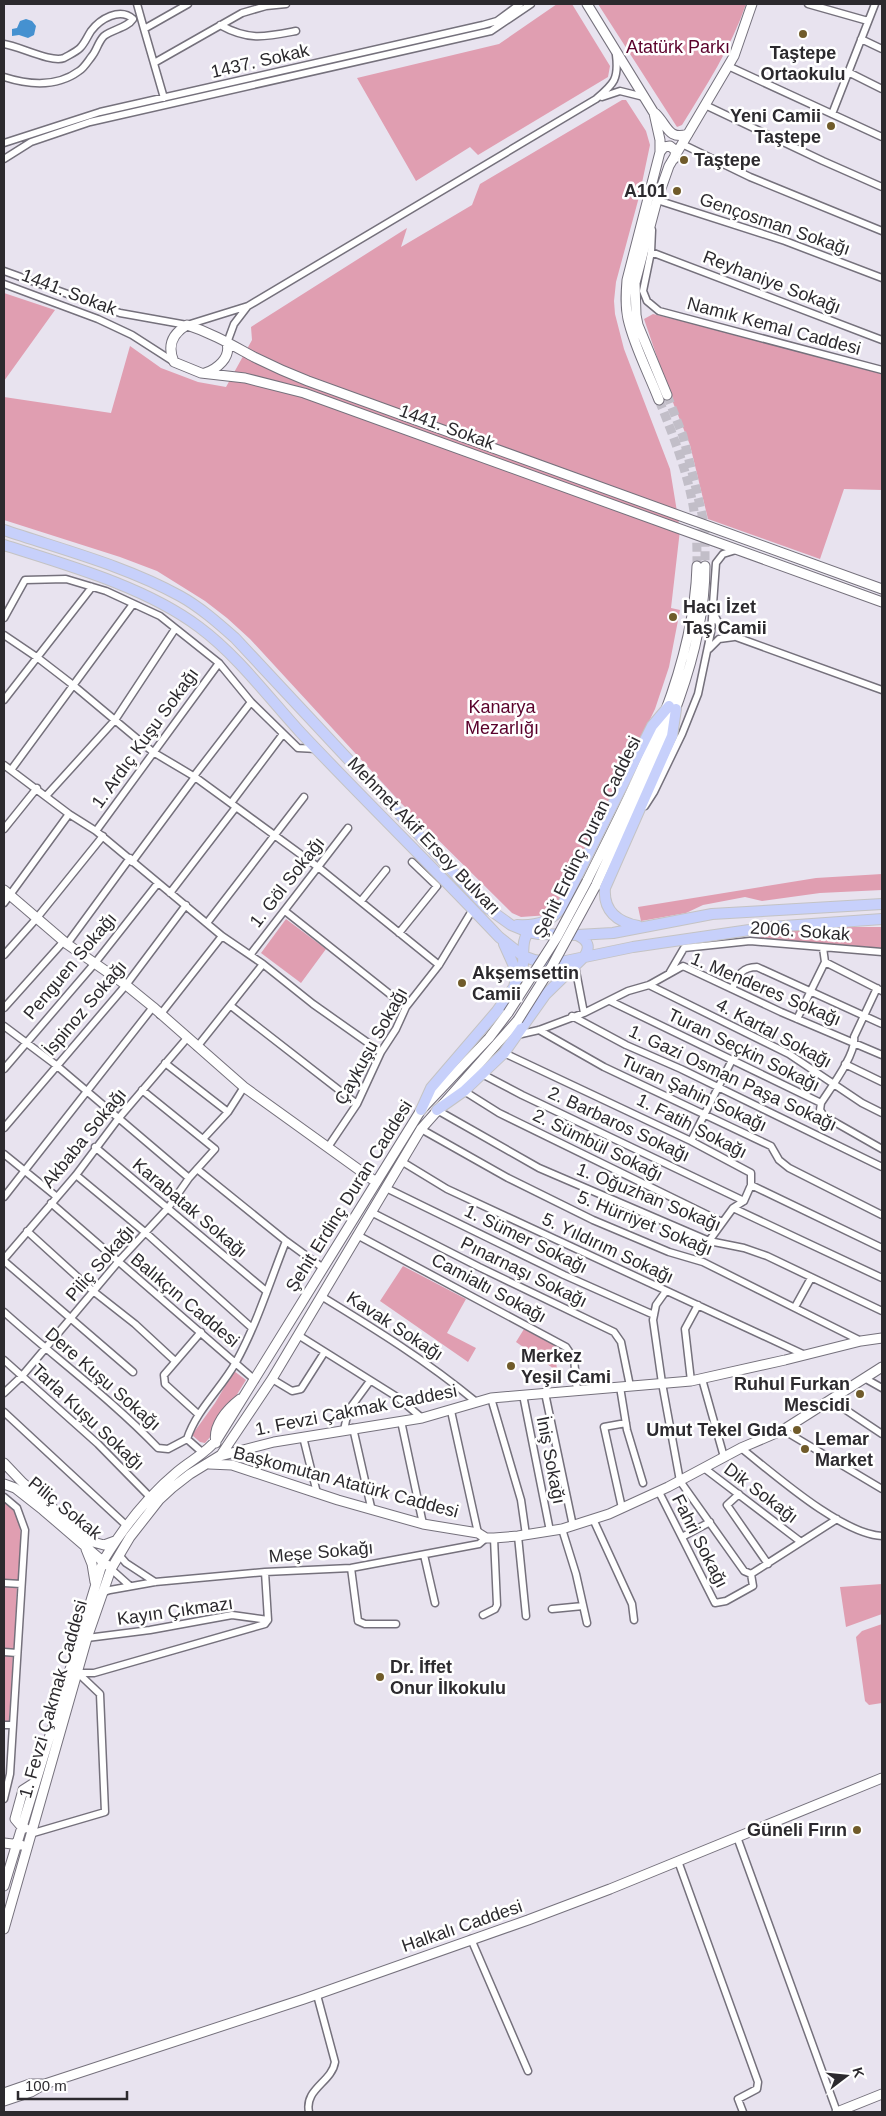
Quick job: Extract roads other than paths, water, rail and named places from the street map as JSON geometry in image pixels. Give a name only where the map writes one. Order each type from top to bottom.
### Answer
[{"type":"main road","points":[[654,113],[660,140],[660,152],[626,280],[626,301],[631,327],[663,398],[638,325],[635,283],[657,200],[669,166],[734,56],[752,4]]},
{"type":"main road","points":[[589,8],[654,113],[672,135],[688,134]]},
{"type":"main road","points":[[660,152],[664,146],[670,146],[676,151],[674,159]]},
{"type":"main road","points":[[174,362],[171,352],[172,341],[178,332],[187,325]]},
{"type":"main road","name":"1441. Sokak","points":[[187,325],[206,332],[308,381],[882,589]]},
{"type":"main road","points":[[205,373],[222,362],[227,353],[227,343]]},
{"type":"main road","name":"1441. Sokak","points":[[174,362],[193,371],[259,381],[304,393],[882,602]]},
{"type":"main road","name":"Mehmet Akif Ersoy Bulvarı","points":[[4,530],[134,574],[181,596],[214,619],[242,644],[486,907],[510,925],[532,928]]},
{"type":"main road","name":"Mehmet Akif Ersoy Bulvarı","points":[[4,545],[122,586],[160,604],[198,626],[227,651],[317,749],[499,937],[523,956],[534,960],[556,963],[633,947],[770,927],[882,919]]},
{"type":"main road","name":"Şehit Erdinç Duran Caddesi","points":[[4,1886],[15,1844],[103,1561],[115,1541],[150,1497],[215,1442],[420,1110],[489,1038],[508,1013],[557,937],[587,881],[685,683],[703,612],[701,566]]},
{"type":"main road","points":[[644,928],[628,924],[614,916],[609,910],[604,896],[605,888],[672,736],[673,707]]},
{"type":"main road","points":[[420,1110],[431,1088],[511,992],[522,970],[523,948],[532,928],[553,916],[561,908],[652,726],[673,707]]},
{"type":"main road","name":"Şehit Erdinç Duran Caddesi","points":[[221,1455],[272,1379],[421,1129],[518,1020],[552,966],[595,887],[673,707]]},
{"type":"main road","points":[[7,893],[66,942],[153,1007],[244,1087],[376,1182]]},
{"type":"main road","points":[[532,928],[539,934],[577,935],[613,933],[712,914],[882,904]]},
{"type":"main road","points":[[437,1110],[464,1091],[504,1052],[545,995],[584,957],[589,950],[588,944],[584,938],[577,935]]},
{"type":"main road","points":[[499,937],[514,964],[517,973],[516,982]]},
{"type":"main road","name":"1. Fevzi Çakmak Caddesi","points":[[190,1462],[303,1437],[422,1418],[490,1398],[691,1381],[861,1341],[882,1338]]},
{"type":"main road","name":"Başkomutan Atatürk Caddesi","points":[[209,1464],[232,1465],[317,1493],[371,1507],[423,1524],[486,1536],[522,1535],[573,1526],[658,1492],[740,1448],[783,1430],[882,1368]]},
{"type":"main road","points":[[238,1429],[240,1442],[252,1448]]},
{"type":"main road","points":[[229,1443],[215,1442],[221,1455],[232,1465]]},
{"type":"main road","name":"1. Fevzi Çakmak Caddesi","points":[[4,1929],[87,1638],[111,1569],[159,1500],[190,1474],[221,1455]]},
{"type":"main road","points":[[4,1463],[56,1516],[93,1542],[104,1545],[115,1541]]},
{"type":"main road","name":"Piliç Sokak","points":[[4,1484],[15,1488],[56,1516],[111,1569]]},
{"type":"main road","points":[[84,1545],[92,1564],[95,1585]]},
{"type":"main road","points":[[103,1561],[119,1555]]},
{"type":"main road","name":"Halkalı Caddesi","points":[[4,2101],[31,2092],[45,2084],[317,1995],[610,1889],[882,1778]]},
{"type":"main road","points":[[21,1826],[24,1828],[33,1825]]},
{"type":"main road","points":[[4,1843],[27,1847]]},
{"type":"main road","name":"Halkalı Caddesi","points":[[4,2093],[30,2084],[45,2084]]},
{"type":"main road","points":[[837,2112],[882,2096]]},
{"type":"street","points":[[137,4],[164,98]]},
{"type":"street","points":[[144,29],[188,4]]},
{"type":"street","points":[[154,63],[242,13],[266,5],[286,4]]},
{"type":"street","name":"1437. Sokak","points":[[4,143],[100,112],[483,25],[497,21],[520,4]]},
{"type":"street","points":[[4,159],[29,143],[90,122],[491,31],[531,4]]},
{"type":"street","points":[[583,4],[589,8]]},
{"type":"street","points":[[808,4],[868,21]]},
{"type":"street","points":[[832,114],[875,4]]},
{"type":"street","points":[[4,44],[16,46],[52,59],[61,59],[80,48],[98,23],[118,13],[129,15],[134,19],[130,24],[117,28],[104,36],[95,52],[79,71],[56,81],[43,84],[19,82],[4,77]]},
{"type":"street","points":[[220,25],[236,33],[256,38],[296,31]]},
{"type":"street","points":[[862,39],[882,49]]},
{"type":"street","points":[[187,325],[248,306],[596,99],[613,84],[617,75],[615,48]]},
{"type":"street","points":[[728,66],[882,137]]},
{"type":"street","points":[[848,72],[882,89]]},
{"type":"street","points":[[596,99],[620,91],[644,97]]},
{"type":"street","points":[[705,105],[882,187]]},
{"type":"street","points":[[25,135],[29,143]]},
{"type":"street","points":[[682,144],[750,177],[882,231]]},
{"type":"street","name":"Gençosman Sokağı","points":[[657,200],[786,241],[882,278]]},
{"type":"street","points":[[650,252],[653,216]]},
{"type":"street","name":"Namık Kemal Caddesi","points":[[650,252],[643,291],[647,301],[659,311],[882,370]]},
{"type":"street","name":"Reyhaniye Sokağı","points":[[650,252],[882,340]]},
{"type":"street","name":"1441. Sokak","points":[[4,272],[102,307],[139,317],[187,325]]},
{"type":"street","name":"1441. Sokak","points":[[4,284],[98,319],[132,336],[174,362]]},
{"type":"street","points":[[227,343],[234,324],[248,306]]},
{"type":"street","points":[[633,824],[654,792],[682,734],[698,694],[708,653],[716,563],[726,552],[739,550]]},
{"type":"street","points":[[4,618],[25,580],[66,579],[92,587],[133,604],[160,616],[218,663],[251,702],[298,748],[317,749]]},
{"type":"street","points":[[4,700],[92,587]]},
{"type":"street","points":[[10,770],[133,604]]},
{"type":"street","points":[[713,610],[720,626],[736,637],[882,690]]},
{"type":"street","points":[[46,796],[114,720],[175,629]]},
{"type":"street","points":[[4,635],[73,685],[152,752],[194,777],[318,867],[439,965]]},
{"type":"street","points":[[708,653],[712,644],[719,639],[736,637]]},
{"type":"street","name":"1. Ardıç Kuşu Sokağı","points":[[96,830],[218,663]]},
{"type":"street","points":[[4,1008],[66,942],[251,702]]},
{"type":"street","points":[[170,893],[283,734]]},
{"type":"street","points":[[4,765],[69,814],[96,830],[222,936],[263,964],[312,1004],[381,1052]]},
{"type":"street","points":[[4,829],[36,788]]},
{"type":"street","points":[[207,924],[304,797]]},
{"type":"street","points":[[4,903],[7,893],[69,814]]},
{"type":"street","name":"1. Göl Sokağı","points":[[250,955],[348,828]]},
{"type":"street","points":[[4,955],[103,836]]},
{"type":"street","points":[[400,933],[437,886],[412,862]]},
{"type":"street","points":[[361,901],[386,870]]},
{"type":"street","name":"Penguen Sokağı","points":[[4,1068],[95,963],[158,882]]},
{"type":"street","name":"İspinoz Sokağı","points":[[4,1128],[126,985],[186,905]]},
{"type":"street","name":"Çaykuşu Sokağı","points":[[328,1147],[357,1104],[381,1052],[396,1029],[406,1007],[439,965],[473,909]]},
{"type":"street","points":[[285,911],[406,1007]]},
{"type":"street","points":[[160,1015],[222,936]]},
{"type":"street","name":"2006. Sokak","points":[[669,973],[684,948],[750,941],[882,952]]},
{"type":"street","points":[[798,1019],[824,962],[823,948]]},
{"type":"street","points":[[821,1104],[845,1064],[855,1043],[854,1037],[879,989],[824,962]]},
{"type":"street","points":[[197,1047],[263,964]]},
{"type":"street","points":[[575,966],[584,1012]]},
{"type":"street","name":"1. Menderes Sokağı","points":[[517,1035],[540,1030],[610,1001],[628,991],[649,985],[683,966],[882,1055]]},
{"type":"street","points":[[732,989],[740,972],[757,966],[882,1024]]},
{"type":"street","name":"4. Kartal Sokağı","points":[[649,985],[789,1054],[862,1103],[882,1113]]},
{"type":"street","name":"Turan Seçkin Sokağı","points":[[610,1001],[821,1104],[820,1110],[824,1116],[882,1149]]},
{"type":"street","points":[[231,1006],[357,1104]]},
{"type":"street","points":[[4,1197],[153,1007]]},
{"type":"street","name":"1. Gazi Osman Paşa Sokağı","points":[[572,1016],[626,1045],[837,1143],[882,1167]]},
{"type":"street","points":[[4,1026],[56,1065],[189,1178]]},
{"type":"street","name":"Turan Şahin Sokağı","points":[[540,1030],[604,1068],[772,1146],[778,1160],[789,1168],[882,1215]]},
{"type":"street","name":"Akbaba Sokağı","points":[[4,1260],[76,1175],[95,1147],[118,1119],[188,1037]]},
{"type":"street","name":"1. Fatih Sokağı","points":[[504,1052],[691,1141],[751,1173],[751,1185],[882,1248]]},
{"type":"street","points":[[691,1141],[732,1060]]},
{"type":"street","points":[[165,1063],[228,1112]]},
{"type":"street","points":[[845,1064],[882,1082]]},
{"type":"street","name":"2. Barbaros Sokağı","points":[[482,1074],[530,1099],[744,1201]]},
{"type":"street","points":[[142,1090],[203,1139],[228,1112],[244,1087]]},
{"type":"street","name":"2. Sümbül Sokağı","points":[[464,1091],[499,1113],[722,1222]]},
{"type":"street","name":"1. Oğuzhan Sokağı","points":[[437,1110],[539,1168],[709,1241],[744,1248],[766,1256],[882,1311]]},
{"type":"street","name":"5. Hürriyet Sokağı","points":[[421,1129],[508,1178],[593,1220],[669,1252],[702,1262],[861,1341]]},
{"type":"street","name":"Piliç Sokağı","points":[[4,1392],[22,1376],[118,1262],[168,1208],[189,1178],[215,1149],[203,1139]]},
{"type":"street","name":"Karabatak Sokağı","points":[[95,1147],[266,1291]]},
{"type":"street","points":[[4,1154],[56,1197]]},
{"type":"street","name":"5. Yıldırım Sokağı","points":[[401,1161],[447,1189],[805,1355]]},
{"type":"street","points":[[197,1170],[323,1268]]},
{"type":"street","points":[[76,1175],[146,1233],[252,1328]]},
{"type":"street","points":[[709,1241],[733,1208],[744,1201],[751,1185]]},
{"type":"street","name":"1. Sümer Sokağı","points":[[386,1188],[564,1275],[654,1315]]},
{"type":"street","name":"Balıkçın Caddesi","points":[[51,1203],[255,1380]]},
{"type":"street","points":[[733,1208],[882,1278]]},
{"type":"street","name":"Pınarnaşı Sokağı","points":[[371,1212],[614,1332],[621,1342],[626,1423],[643,1482]]},
{"type":"street","points":[[27,1231],[93,1291],[135,1324],[175,1361]]},
{"type":"street","name":"Camialtı Sokağı","points":[[357,1235],[566,1347],[574,1359],[577,1390]]},
{"type":"street","points":[[203,1453],[187,1439],[198,1414],[236,1363],[252,1328],[286,1241]]},
{"type":"street","points":[[4,1260],[70,1320],[133,1372]]},
{"type":"street","points":[[795,1307],[811,1278]]},
{"type":"street","points":[[666,1291],[656,1305],[654,1315],[662,1384],[680,1481],[744,1571],[751,1574],[837,1520]]},
{"type":"street","name":"Kavak Sokağı","points":[[321,1296],[396,1342],[438,1371],[475,1402]]},
{"type":"street","points":[[691,1381],[685,1329],[698,1305]]},
{"type":"street","name":"Dere Kuşu Sokağı","points":[[4,1312],[132,1421],[158,1448],[168,1449],[187,1439]]},
{"type":"street","points":[[198,1414],[165,1384],[164,1375],[201,1332]]},
{"type":"street","points":[[298,1335],[324,1354],[397,1396],[422,1418]]},
{"type":"street","points":[[272,1379],[292,1391],[301,1389],[324,1354]]},
{"type":"street","name":"Tarla Kuşu Sokağı","points":[[4,1360],[98,1444],[150,1497]]},
{"type":"street","points":[[702,1379],[724,1457]]},
{"type":"street","points":[[866,1379],[882,1388]]},
{"type":"street","points":[[370,1381],[348,1411],[349,1429],[371,1507]]},
{"type":"street","points":[[545,1393],[573,1526]]},
{"type":"street","name":"İniş Sokağı","points":[[523,1395],[550,1531]]},
{"type":"street","points":[[490,1398],[521,1500],[526,1616]]},
{"type":"street","points":[[831,1400],[882,1434]]},
{"type":"street","points":[[450,1411],[486,1536],[497,1605],[495,1609],[483,1615]]},
{"type":"street","points":[[4,1412],[127,1526]]},
{"type":"street","points":[[401,1421],[423,1524]]},
{"type":"street","points":[[622,1508],[604,1427],[626,1423]]},
{"type":"street","points":[[783,1430],[882,1489]]},
{"type":"street","points":[[303,1437],[317,1493]]},
{"type":"street","points":[[740,1448],[837,1520],[873,1536],[882,1536]]},
{"type":"street","name":"Dik Sokağı","points":[[704,1468],[801,1542]]},
{"type":"street","name":"Fahri Sokağı","points":[[658,1492],[715,1603],[726,1601],[753,1586],[751,1574]]},
{"type":"street","points":[[739,1494],[727,1505],[768,1564]]},
{"type":"street","points":[[4,1497],[17,1508],[24,1530],[10,1774],[4,1799]]},
{"type":"street","points":[[593,1519],[632,1604],[634,1620]]},
{"type":"street","points":[[682,1537],[710,1522]]},
{"type":"street","points":[[562,1529],[576,1574],[587,1624]]},
{"type":"street","name":"Meşe Sokağı","points":[[101,1594],[130,1586],[155,1582],[265,1572],[351,1568],[479,1544],[486,1536]]},
{"type":"street","points":[[119,1555],[126,1563],[155,1582]]},
{"type":"street","points":[[424,1555],[435,1603]]},
{"type":"street","points":[[351,1568],[358,1621],[365,1624],[396,1624]]},
{"type":"street","points":[[111,1569],[130,1586]]},
{"type":"street","points":[[78,1673],[94,1673],[265,1624],[268,1620],[265,1572]]},
{"type":"street","points":[[4,1583],[21,1584]]},
{"type":"street","points":[[552,1609],[583,1606]]},
{"type":"street","name":"Kayın Çıkmazı","points":[[87,1638],[150,1630],[232,1614],[268,1620]]},
{"type":"street","points":[[4,1652],[17,1653]]},
{"type":"street","points":[[30,1834],[105,1812],[100,1694],[78,1673]]},
{"type":"street","points":[[4,1725],[13,1725]]},
{"type":"street","points":[[737,1837],[837,2112]]},
{"type":"street","points":[[678,1861],[758,2082],[757,2089],[738,2099],[743,2112]]},
{"type":"street","points":[[472,1939],[528,2071]]},
{"type":"street","points":[[309,2112],[307,2103],[312,2093],[334,2070],[335,2062],[317,1995]]},
{"type":"water","points":[[26,19],[32,21],[36,26],[34,35],[28,38],[19,35],[12,36],[12,29],[17,28],[20,21]]},
{"type":"tunnel","points":[[667,395],[683,436],[705,527],[705,566]]},
{"type":"tunnel","points":[[659,400],[677,446],[691,494],[696,527],[697,566]]},
{"type":"place","name":"Taştepe Ortaokulu","points":[[803,34]]},
{"type":"place","name":"Yeni Camii Taştepe","points":[[831,126]]},
{"type":"place","name":"Taştepe","points":[[684,160]]},
{"type":"place","name":"A101","points":[[677,191]]},
{"type":"place","name":"Hacı İzet Taş Camii","points":[[673,617]]},
{"type":"place","name":"Akşemsettin Camii","points":[[462,983]]},
{"type":"place","name":"Merkez Yeşil Cami","points":[[511,1366]]},
{"type":"place","name":"Ruhul Furkan Mescidi","points":[[860,1394]]},
{"type":"place","name":"Umut Tekel Gıda","points":[[797,1430]]},
{"type":"place","name":"Lemar Market","points":[[805,1449]]},
{"type":"place","name":"Dr. İffet Onur İlkokulu","points":[[380,1677]]},
{"type":"place","name":"Güneli Fırın","points":[[857,1830]]},
{"type":"park label","name":"Atatürk Parkı","points":[[678,47]]},
{"type":"park label","name":"Kanarya Mezarlığı","points":[[502,718]]}]
